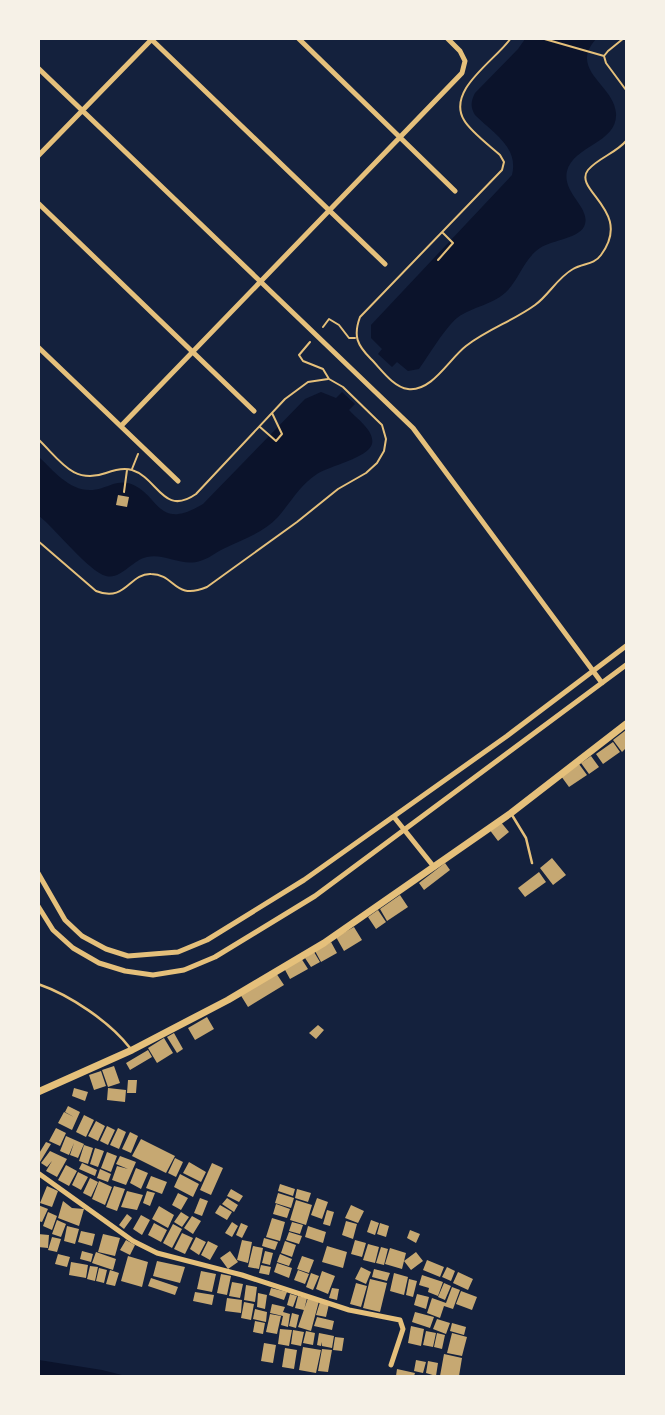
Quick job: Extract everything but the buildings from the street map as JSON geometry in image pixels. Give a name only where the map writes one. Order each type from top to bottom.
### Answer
[{"type":"street","points":[[298,38],[455,191]]},
{"type":"street","points":[[121,426],[462,73],[465,61],[460,51],[447,38]]},
{"type":"street","points":[[38,156],[152,39],[385,264]]},
{"type":"street","points":[[38,68],[413,428],[603,683]]},
{"type":"street","points":[[38,204],[254,411]]},
{"type":"street","points":[[38,346],[178,481]]},
{"type":"street","points":[[38,873],[65,920],[82,936],[106,949],[128,956],[178,952],[207,940],[304,880],[507,736],[626,646]]},
{"type":"street","points":[[38,906],[53,930],[73,948],[99,963],[125,971],[153,975],[184,970],[215,957],[315,896],[626,665]]},
{"type":"street","points":[[38,1092],[132,1050],[228,1000],[306,954],[511,813],[626,724]]},
{"type":"street","points":[[394,817],[434,867]]},
{"type":"street","points":[[38,1173],[133,1241],[157,1253],[242,1275],[349,1310],[400,1320],[403,1329],[391,1364]]},
{"type":"lane","points":[[511,813],[526,838],[532,863]]},
{"type":"lane","points":[[38,984],[91,1013],[117,1031],[132,1050]]},
{"type":"path","points":[[511,38],[465,87],[460,107],[464,120],[500,155],[502,170],[360,317],[356,327],[360,348],[398,386],[408,389],[421,388],[463,348],[488,330],[538,303],[562,276],[575,267],[594,262],[602,254],[609,240],[611,225],[607,210],[586,184],[584,177],[588,169],[626,141]]},
{"type":"path","points":[[541,38],[604,56]]},
{"type":"path","points":[[604,56],[624,38]]},
{"type":"path","points":[[604,56],[606,63],[626,90]]},
{"type":"path","points":[[438,260],[453,243],[442,232]]},
{"type":"path","points":[[38,439],[77,475],[87,478],[120,468],[132,470],[144,477],[167,499],[178,502],[196,494],[285,399],[308,382],[329,379],[343,387],[382,425],[386,439],[384,451],[377,463],[366,473],[338,489],[207,587],[194,592],[179,589],[161,576],[151,573],[143,575],[122,592],[106,595],[96,592],[38,541]]},
{"type":"path","points":[[259,426],[276,441],[282,434],[272,413]]},
{"type":"path","points":[[132,470],[141,446]]},
{"type":"path","points":[[124,492],[128,469]]},
{"type":"water","points":[[525,39],[596,39],[589,50],[589,69],[608,94],[616,113],[615,123],[610,131],[578,155],[567,171],[568,186],[584,212],[583,229],[540,248],[502,295],[452,322],[419,369],[408,371],[397,362],[392,367],[378,354],[382,349],[371,338],[371,325],[512,175],[512,156],[508,148],[475,115],[472,104],[475,93]]},
{"type":"water","points":[[321,392],[336,398],[342,392],[355,404],[349,410],[371,434],[372,444],[369,449],[356,458],[317,474],[265,528],[206,559],[187,562],[147,557],[122,573],[106,576],[81,558],[39,516],[38,456],[74,487],[92,490],[128,483],[167,512],[187,512],[203,504],[305,399]]},
{"type":"water","points":[[39,1360],[102,1370],[126,1376],[39,1376]]}]
